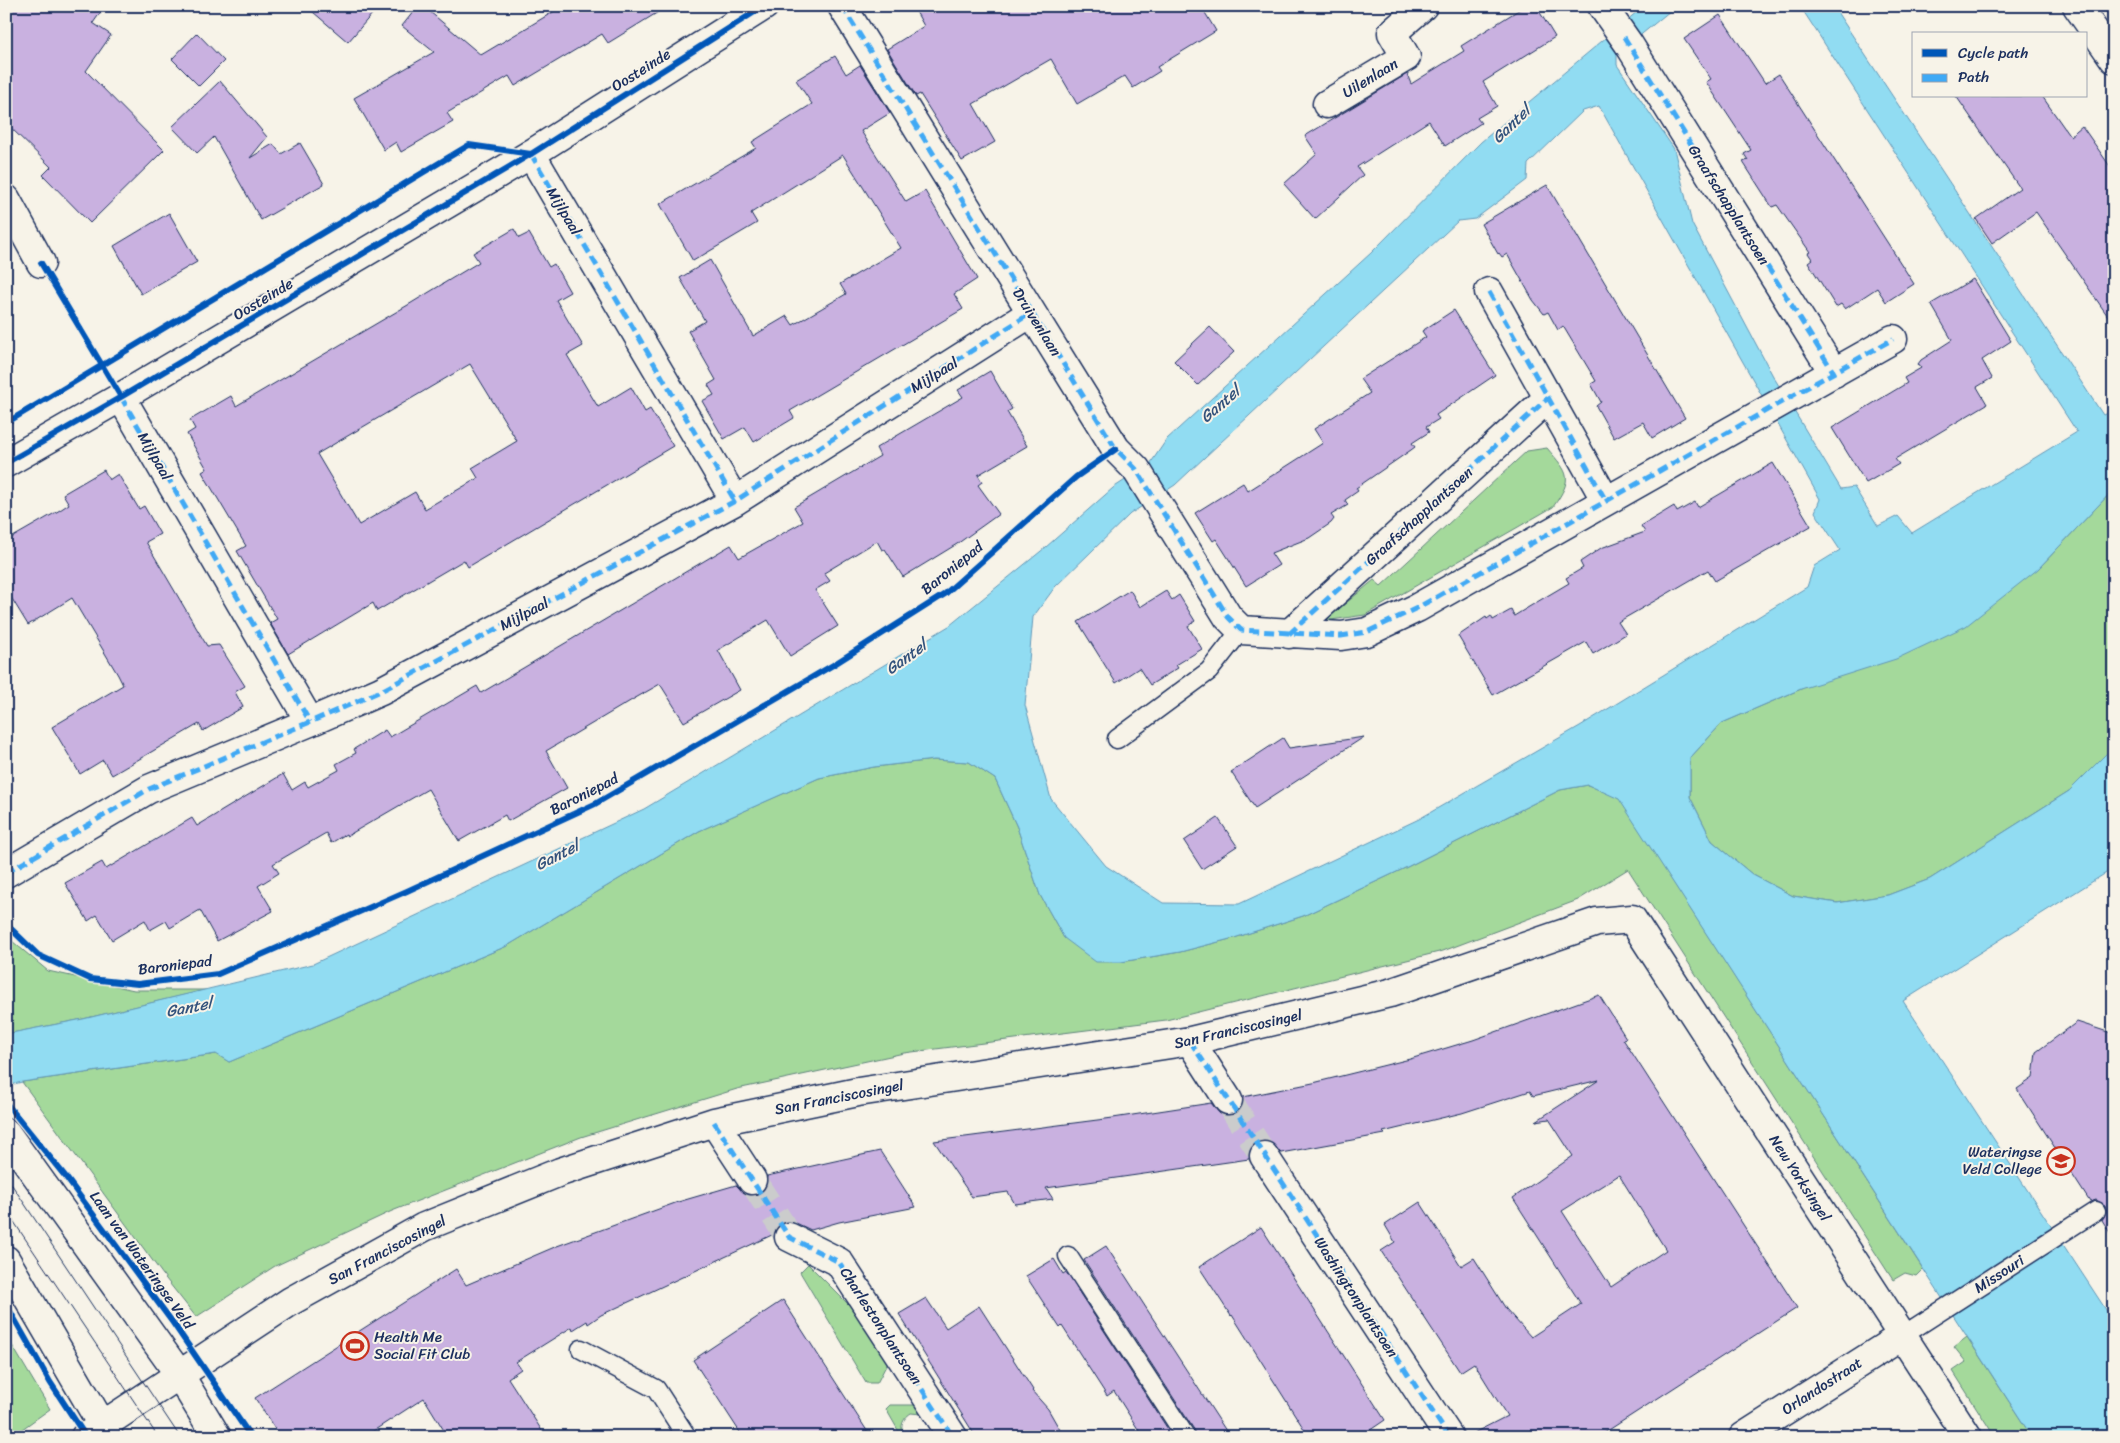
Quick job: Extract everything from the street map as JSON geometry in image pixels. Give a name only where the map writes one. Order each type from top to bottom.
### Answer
[{"type":"street","name":"Oosteinde","points":[[6,463],[121,398],[531,154],[764,6]]},
{"type":"street","name":"Druivenlaan","points":[[842,6],[1116,449],[1136,469],[1228,616],[1241,630]]},
{"type":"street","name":"Uilenlaan","points":[[1327,104],[1406,57],[1392,33],[1423,6]]},
{"type":"street","name":"Graafschapplantsoen","points":[[1602,6],[1623,36],[1834,373]]},
{"type":"street","points":[[2090,11],[2114,60]]},
{"type":"street","name":"Mijlpaal","points":[[531,154],[735,501]]},
{"type":"street","points":[[6,199],[41,264]]},
{"type":"street","points":[[1489,292],[1606,501]]},
{"type":"street","name":"Mijlpaal","points":[[6,873],[149,789],[310,722],[381,690],[735,501],[1031,314]]},
{"type":"street","points":[[1241,630],[1340,636],[1367,632],[1417,608],[1893,339]]},
{"type":"street","name":"Mijlpaal","points":[[121,398],[310,722]]},
{"type":"street","name":"Graafschapplantsoen","points":[[1289,634],[1548,398]]},
{"type":"street","name":"San Franciscosingel","points":[[99,1433],[179,1374],[291,1301],[424,1227],[560,1172],[714,1122],[858,1092],[1190,1041],[1390,993],[1597,922],[1632,919]]},
{"type":"street","name":"New Yorksingel","points":[[1632,919],[1968,1437]]},
{"type":"street","points":[[1190,1041],[1228,1100]]},
{"type":"street","points":[[714,1122],[752,1180]]},
{"type":"street","points":[[6,1133],[179,1374],[217,1437]]},
{"type":"street","name":"Washingtonplantsoen","points":[[1264,1156],[1449,1437]]},
{"type":"street","name":"Charlestonplantsoen","points":[[789,1236],[839,1262],[953,1437]]},
{"type":"street","points":[[6,1260],[99,1433]]},
{"type":"street","name":"Orlandostraat","points":[[1743,1437],[1902,1336]]},
{"type":"lane","points":[[1117,739],[1209,671],[1241,630]]},
{"type":"lane","name":"Missouri","points":[[1902,1336],[2096,1211]]},
{"type":"lane","points":[[1068,1256],[1186,1437]]},
{"type":"lane","points":[[580,1349],[656,1389],[687,1437]]},
{"type":"green space","points":[[1547,448],[1560,464],[1566,476],[1564,489],[1553,507],[1365,615],[1324,621],[1374,580],[1381,586],[1527,451]]},
{"type":"green space","points":[[2114,489],[2114,746],[2069,791],[1930,879],[1888,895],[1837,903],[1793,896],[1753,875],[1712,841],[1690,797],[1690,758],[1722,723],[1801,689],[2038,569]]},
{"type":"green space","points":[[934,760],[969,762],[995,779],[1017,827],[1040,895],[1064,938],[1121,962],[1180,952],[1234,938],[1303,916],[1403,869],[1560,790],[1588,785],[1619,798],[1923,1269],[1916,1276],[1905,1273],[1893,1280],[1628,869],[1578,900],[1443,951],[1166,1020],[904,1053],[737,1089],[581,1137],[392,1211],[275,1266],[196,1317],[22,1082],[217,1054],[229,1062],[507,946],[699,831],[819,778],[874,767]]},
{"type":"green space","points":[[6,936],[48,971],[134,990],[206,990],[83,1019],[7,1034]]},
{"type":"green space","points":[[808,1264],[876,1332],[890,1358],[877,1383],[866,1383],[800,1272]]},
{"type":"green space","points":[[6,1335],[50,1409],[11,1437],[6,1437]]},
{"type":"green space","points":[[1967,1337],[2032,1437],[1995,1437],[1953,1371],[1966,1362],[1954,1347]]},
{"type":"green space","points":[[890,1405],[918,1405],[921,1414],[911,1413],[905,1418],[902,1430],[905,1437],[902,1437],[886,1409]]},
{"type":"water","name":"Gantel","points":[[1644,6],[1676,6],[1637,38],[1620,48],[1617,55],[1617,65],[1674,149],[1692,224],[1773,376],[1841,489],[1854,487],[1878,526],[1898,516],[1912,533],[2077,432],[1800,6],[1833,6],[2103,415],[2114,410],[2114,489],[2038,569],[1966,626],[1896,659],[1801,689],[1722,723],[1690,758],[1690,797],[1712,841],[1753,875],[1793,896],[1837,903],[1888,895],[1930,879],[2069,791],[2114,746],[2114,868],[1903,1001],[2114,1322],[2114,1437],[2032,1437],[1619,799],[1588,785],[1560,790],[1403,869],[1303,916],[1234,938],[1180,952],[1121,962],[1096,962],[1064,938],[1040,895],[1017,827],[995,779],[969,762],[934,760],[874,767],[819,778],[699,831],[507,946],[229,1062],[216,1054],[22,1082],[6,1086],[6,1034],[83,1019],[313,964],[644,809],[949,626],[1046,547],[1113,488],[1150,464],[1167,439],[1371,253],[1481,142]],"holes":[[[1599,106],[1820,499],[1815,512],[1840,550],[1814,566],[1807,587],[1580,726],[1419,819],[1239,904],[1163,903],[1106,866],[1051,799],[1025,705],[1033,617],[1055,587],[1130,514],[1175,485],[1458,221],[1475,219],[1527,180],[1528,164],[1583,111]]]},
{"type":"building","points":[[6,6],[105,6],[93,23],[111,35],[86,71],[164,150],[90,223],[43,175],[51,167],[6,123]]},
{"type":"building","points":[[306,6],[379,6],[348,42]]},
{"type":"building","points":[[418,6],[423,6],[481,55],[563,6],[668,6],[608,43],[602,34],[515,86],[509,76],[447,113],[453,122],[401,152],[396,142],[384,150],[354,98],[434,52],[402,26]]},
{"type":"building","points":[[913,6],[1201,6],[1216,31],[1157,67],[1160,71],[1133,88],[1125,76],[1077,104],[1051,59],[973,104],[995,142],[962,161],[920,94],[916,96],[887,49],[924,26]]},
{"type":"building","points":[[1525,6],[1536,6],[1555,37],[1483,82],[1497,106],[1477,118],[1481,123],[1445,146],[1429,121],[1357,167],[1363,175],[1315,219],[1284,184],[1317,154],[1305,136],[1407,74],[1411,84],[1464,51],[1461,46]]},
{"type":"building","points":[[1720,15],[1765,83],[1779,74],[1914,284],[1886,302],[1877,288],[1845,309],[1841,304],[1836,307],[1808,262],[1812,259],[1808,253],[1810,252],[1777,205],[1772,207],[1743,162],[1748,160],[1744,154],[1751,150],[1706,82],[1711,79],[1684,39]]},
{"type":"building","points":[[197,33],[224,61],[199,86],[172,59]]},
{"type":"building","points":[[835,56],[846,74],[860,65],[890,113],[861,131],[906,202],[925,191],[977,279],[954,294],[963,309],[790,411],[794,418],[754,442],[745,427],[724,439],[702,401],[714,395],[708,385],[716,380],[688,331],[705,321],[680,278],[710,260],[753,336],[787,316],[793,325],[846,294],[840,284],[901,248],[843,155],[751,213],[757,223],[693,261],[660,204],[756,148],[752,142],[812,104],[796,80]]},
{"type":"building","points":[[220,81],[267,137],[250,158],[273,144],[281,154],[300,143],[324,184],[261,220],[214,137],[197,153],[172,127]]},
{"type":"building","points":[[1957,98],[2043,98],[2070,136],[2082,126],[2114,172],[2114,325],[2036,212],[1992,243],[1976,219],[2020,188]]},
{"type":"building","points":[[1547,185],[1685,418],[1652,438],[1643,422],[1614,438],[1596,406],[1601,402],[1591,384],[1596,381],[1563,326],[1558,330],[1548,312],[1544,314],[1533,300],[1507,254],[1502,257],[1498,254],[1481,224]]},
{"type":"building","points":[[169,213],[197,262],[141,294],[114,246]]},
{"type":"building","points":[[514,229],[519,238],[529,233],[549,267],[554,264],[570,292],[556,300],[583,346],[567,355],[598,407],[631,387],[645,412],[650,409],[673,446],[468,567],[464,560],[377,611],[373,603],[288,654],[270,623],[277,619],[237,551],[246,546],[202,472],[207,469],[187,434],[195,429],[190,420],[231,396],[236,406],[408,305],[479,262],[473,253]],"holes":[[[470,364],[517,441],[472,468],[478,478],[425,509],[415,492],[359,525],[317,454]]]},
{"type":"building","points":[[1973,279],[2011,341],[1982,360],[1992,378],[1977,387],[1987,404],[1895,459],[1899,464],[1866,483],[1832,428],[1907,383],[1904,378],[1921,368],[1918,364],[1921,360],[1952,340],[1931,304]]},
{"type":"building","points":[[1454,310],[1495,375],[1436,415],[1439,419],[1426,427],[1429,432],[1412,443],[1415,447],[1356,488],[1358,491],[1345,500],[1348,505],[1331,515],[1334,519],[1331,523],[1309,538],[1271,553],[1279,565],[1246,586],[1216,539],[1213,541],[1195,513],[1243,483],[1248,491],[1323,443],[1314,429],[1370,393],[1360,379],[1426,337],[1422,331]]},
{"type":"building","points":[[1210,327],[1234,352],[1198,385],[1174,361]]},
{"type":"building","points":[[990,371],[1012,409],[1007,412],[1027,446],[978,475],[982,482],[978,485],[999,514],[957,544],[903,577],[885,549],[882,550],[877,541],[824,573],[830,581],[815,590],[838,626],[790,656],[768,620],[718,650],[740,690],[684,722],[660,684],[632,700],[546,751],[567,788],[508,821],[505,815],[459,841],[428,789],[347,836],[346,834],[331,843],[326,833],[273,864],[279,873],[258,886],[273,911],[217,941],[200,910],[170,928],[166,921],[150,930],[145,920],[112,940],[97,915],[88,921],[65,883],[102,862],[106,869],[192,818],[197,826],[283,774],[292,790],[305,782],[308,787],[339,770],[336,764],[356,753],[354,749],[385,730],[390,737],[477,686],[481,693],[731,545],[739,558],[803,522],[794,507],[880,456],[876,448],[963,397],[958,390]]},
{"type":"building","points":[[1773,463],[1811,526],[1715,581],[1708,570],[1618,622],[1626,634],[1593,654],[1586,642],[1493,695],[1458,636],[1486,617],[1487,619],[1491,616],[1493,620],[1511,610],[1514,616],[1569,583],[1566,578],[1583,568],[1580,562],[1601,548],[1645,532],[1641,526],[1674,506],[1677,512],[1695,502],[1698,507]]},
{"type":"building","points":[[104,470],[109,480],[118,474],[139,509],[144,506],[160,534],[146,542],[207,646],[219,645],[245,686],[235,692],[243,707],[203,731],[199,724],[112,775],[103,760],[80,774],[52,727],[123,685],[118,675],[72,598],[28,625],[6,589],[6,541],[69,504],[63,494]]},
{"type":"building","points":[[1130,590],[1140,607],[1166,591],[1172,600],[1179,595],[1195,621],[1188,626],[1202,649],[1176,665],[1178,668],[1150,685],[1139,668],[1116,683],[1078,622]]},
{"type":"building","points":[[1364,737],[1255,808],[1231,772],[1283,738],[1289,748]]},
{"type":"building","points":[[1218,818],[1237,846],[1202,869],[1184,841]]},
{"type":"building","points":[[1599,995],[1626,1038],[1623,1039],[1797,1308],[1598,1437],[1466,1437],[1507,1416],[1474,1363],[1460,1372],[1381,1251],[1395,1242],[1385,1225],[1420,1202],[1461,1266],[1474,1258],[1506,1309],[1531,1337],[1581,1304],[1513,1198],[1573,1156],[1549,1119],[1536,1121],[1599,1080],[1533,1096],[1530,1091],[1462,1113],[1383,1132],[1385,1134],[1281,1153],[1271,1142],[1263,1140],[1256,1143],[1250,1149],[1249,1159],[1046,1188],[1053,1199],[1015,1204],[1008,1192],[972,1197],[934,1141],[1113,1118],[1211,1103],[1220,1114],[1229,1116],[1237,1113],[1242,1108],[1243,1097],[1313,1083],[1410,1059],[1473,1040]],"holes":[[[1619,1175],[1666,1250],[1611,1287],[1562,1211]]]},
{"type":"building","points":[[2077,1022],[2114,1034],[2114,1239],[2102,1220],[2107,1211],[2105,1205],[2096,1200],[2090,1202],[2017,1089],[2033,1078],[2036,1052]]},
{"type":"building","points":[[880,1151],[916,1207],[839,1222],[811,1230],[789,1221],[781,1224],[774,1234],[601,1315],[588,1324],[587,1321],[573,1330],[572,1327],[516,1362],[521,1369],[508,1378],[546,1437],[448,1437],[424,1398],[364,1437],[280,1437],[255,1398],[456,1269],[466,1285],[557,1246],[678,1202],[736,1185],[745,1194],[753,1196],[760,1193],[766,1187],[767,1176]]},
{"type":"building","points":[[1261,1227],[1385,1420],[1360,1437],[1309,1437],[1232,1315],[1199,1267]]},
{"type":"building","points":[[1106,1246],[1230,1437],[1197,1437],[1195,1431],[1084,1260]]},
{"type":"building","points":[[1054,1259],[1063,1274],[1066,1272],[1173,1437],[1143,1437],[1114,1391],[1107,1396],[1062,1326],[1060,1328],[1026,1276]]},
{"type":"building","points":[[926,1298],[946,1328],[979,1306],[1032,1391],[1048,1409],[1064,1437],[976,1437],[899,1314]]},
{"type":"building","points":[[783,1300],[871,1437],[743,1437],[693,1360]]},
{"type":"tunnel","points":[[1228,1100],[1264,1156]]},
{"type":"tunnel","points":[[752,1180],[789,1237]]},
{"type":"tram line","points":[[6,1176],[180,1437]]},
{"type":"tram line","points":[[6,1210],[158,1437]]},
{"type":"marked path","points":[[842,6],[1116,449],[1136,469],[1228,617],[1241,630],[1341,636],[1367,632],[1417,608],[1893,339]]},
{"type":"marked path","points":[[1624,37],[1834,373]]},
{"type":"marked path","points":[[531,154],[735,501]]},
{"type":"marked path","points":[[1489,292],[1606,501]]},
{"type":"marked path","points":[[6,873],[149,789],[381,691],[735,501],[1031,313]]},
{"type":"marked path","points":[[121,397],[310,722]]},
{"type":"marked path","points":[[1289,634],[1548,398]]},
{"type":"marked path","points":[[1190,1041],[1449,1437]]},
{"type":"marked path","points":[[714,1122],[789,1237],[839,1262],[953,1437]]},
{"type":"cycle path","points":[[6,463],[531,154],[764,6]]},
{"type":"cycle path","points":[[6,423],[469,145],[531,154]]},
{"type":"cycle path","points":[[41,263],[121,397]]},
{"type":"cycle path","name":"Baroniepad","points":[[6,924],[38,955],[90,979],[138,984],[218,974],[407,891],[595,804],[833,665],[945,594],[1076,477],[1116,449]]},
{"type":"cycle path","name":"Laan van Wateringse Veld","points":[[6,1103],[65,1176],[173,1323],[251,1437]]},
{"type":"cycle path","points":[[6,1304],[50,1382],[86,1437]]},
{"type":"place","name":"Wateringse Veld College","points":[[2061,1161]]},
{"type":"place","name":"Health Me Social Fit Club","points":[[355,1346]]}]
